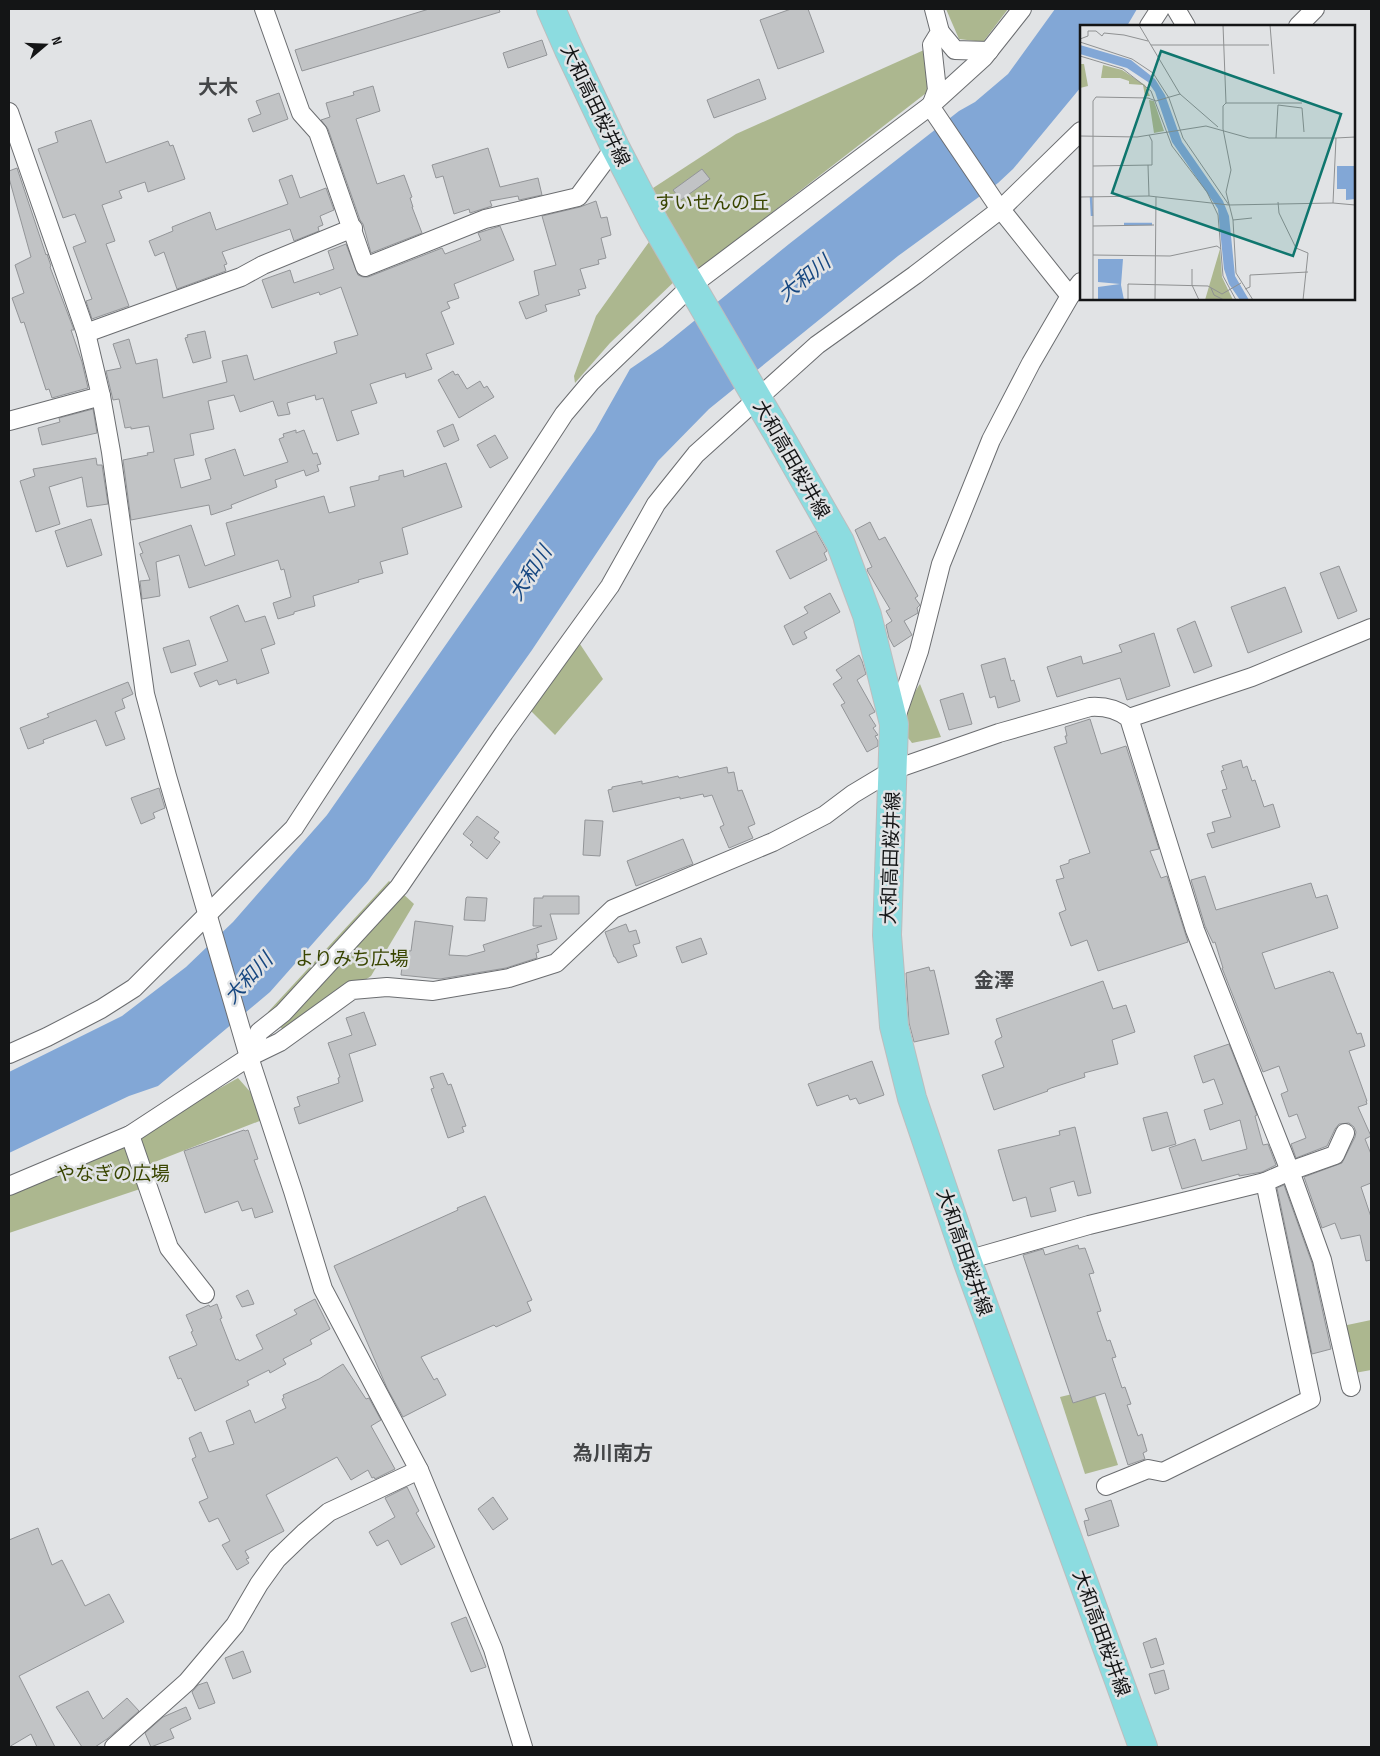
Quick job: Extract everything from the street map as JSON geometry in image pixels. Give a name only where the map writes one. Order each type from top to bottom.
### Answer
[{"type":"main road","name":"大和高田桜井線","points":[[551,9],[615,147],[654,222],[840,542],[868,615],[894,724],[887,935],[894,1026],[912,1098],[968,1260],[1143,1747]]},
{"type":"street","points":[[264,9],[301,113],[318,132],[365,267],[485,219],[578,196],[615,147]]},
{"type":"street","points":[[934,9],[940,32],[955,50],[989,51]]},
{"type":"street","points":[[9,1054],[47,1038],[101,1009],[134,988],[209,917],[294,828],[564,414],[591,382],[694,290],[932,110],[989,51],[1022,9]]},
{"type":"street","points":[[1150,25],[1160,9]]},
{"type":"street","points":[[1176,9],[1185,25]]},
{"type":"street","points":[[1299,25],[1315,9]]},
{"type":"street","points":[[940,32],[932,45],[937,90],[932,110],[998,206],[1070,296]]},
{"type":"street","points":[[9,112],[86,333],[102,396],[145,694],[247,1049],[323,1289],[420,1470],[493,1648],[523,1747]]},
{"type":"street","points":[[9,1186],[130,1136],[247,1049],[259,1032],[284,1012],[398,887],[504,733],[610,586],[656,504],[696,454],[755,394],[817,345],[915,275],[998,206],[1080,132]]},
{"type":"street","points":[[86,333],[241,277],[263,265],[353,228]]},
{"type":"street","points":[[894,724],[920,651],[941,564],[991,440],[1031,363],[1070,296],[1080,283]]},
{"type":"street","points":[[9,421],[102,396]]},
{"type":"street","points":[[1129,718],[1252,677],[1371,628]]},
{"type":"street","points":[[247,1049],[280,1042],[352,990],[387,987],[433,991],[509,978],[556,963],[613,909],[773,842],[826,815],[853,794],[893,770],[999,733],[1090,707],[1101,706],[1119,711],[1129,718],[1195,930],[1290,1171],[1322,1260],[1351,1387]]},
{"type":"street","points":[[968,1260],[1089,1224],[1265,1182],[1335,1155],[1345,1133]]},
{"type":"street","points":[[130,1136],[169,1248],[205,1294]]},
{"type":"street","points":[[1106,1486],[1148,1469],[1163,1472],[1311,1399],[1265,1182]]},
{"type":"street","points":[[114,1747],[187,1682],[235,1625],[277,1558],[329,1512],[420,1470]]},
{"type":"green space","points":[[946,9],[1008,9],[983,42],[959,39]]},
{"type":"green space","name":"すいせんの丘","points":[[924,50],[930,90],[698,270],[650,190],[736,134]]},
{"type":"green space","points":[[654,235],[678,278],[610,343],[575,383],[574,376],[596,316]]},
{"type":"green space","points":[[576,638],[603,679],[555,735],[527,707]]},
{"type":"green space","points":[[920,684],[941,737],[912,743],[904,733],[902,721],[906,707]]},
{"type":"green space","name":"よりみち広場","points":[[389,881],[414,904],[371,976],[288,1032],[283,1030],[268,1012]]},
{"type":"green space","name":"やなぎの広場","points":[[238,1078],[253,1095],[262,1120],[147,1165],[133,1137]]},
{"type":"green space","name":"やなぎの広場","points":[[129,1141],[143,1188],[9,1233],[9,1191]]},
{"type":"green space","points":[[1371,1320],[1371,1370],[1344,1375],[1333,1328]]},
{"type":"green space","points":[[1093,1389],[1118,1465],[1085,1474],[1060,1397]]},
{"type":"water","name":"大和川","points":[[1055,9],[1137,9],[1128,25],[1080,25],[1080,88],[1013,169],[998,183],[898,256],[709,409],[658,461],[532,650],[368,881],[270,992],[158,1086],[129,1096],[9,1153],[9,1072],[122,1016],[186,967],[233,922],[327,815],[595,431],[630,369],[662,347],[789,244],[959,111],[975,102],[1008,74]]},
{"type":"building","points":[[429,9],[499,9],[500,12],[302,71],[295,50]]},
{"type":"building","points":[[791,9],[808,9],[824,52],[778,69],[760,20]]},
{"type":"building","points":[[542,40],[547,55],[508,68],[503,53]]},
{"type":"building","points":[[759,79],[766,99],[714,118],[707,100]]},
{"type":"building","points":[[373,86],[380,111],[356,119],[377,184],[404,175],[412,197],[410,198],[412,207],[422,233],[371,253],[363,224],[328,129],[321,120],[330,117],[326,103],[354,95],[353,92]]},
{"type":"building","points":[[279,93],[288,119],[253,132],[248,119],[261,114],[256,101]]},
{"type":"building","points":[[91,120],[106,163],[168,141],[170,146],[173,145],[185,179],[148,192],[145,182],[119,191],[122,198],[102,205],[115,241],[106,244],[129,306],[92,319],[86,301],[92,299],[73,247],[86,242],[75,214],[63,218],[38,149],[58,142],[55,132]]},
{"type":"building","points":[[488,148],[500,187],[538,178],[542,195],[519,200],[518,196],[490,201],[492,206],[470,213],[469,209],[454,214],[443,176],[436,178],[432,165]]},
{"type":"building","points":[[17,168],[50,267],[74,330],[71,330],[82,362],[88,388],[52,398],[49,389],[46,390],[24,322],[21,323],[12,298],[24,293],[15,265],[31,257],[9,178],[9,171]]},
{"type":"building","points":[[702,169],[710,179],[681,200],[673,190]]},
{"type":"building","points":[[292,175],[300,198],[326,188],[334,210],[320,216],[323,225],[318,227],[319,231],[294,241],[290,229],[222,252],[227,264],[224,265],[226,271],[177,289],[164,252],[155,256],[149,241],[173,231],[172,227],[210,212],[216,230],[288,204],[279,180]]},
{"type":"building","points":[[596,201],[601,218],[607,217],[611,235],[601,238],[606,258],[598,260],[599,264],[580,269],[586,288],[578,290],[580,295],[545,305],[547,311],[526,319],[519,302],[539,295],[534,271],[556,265],[542,216]]},
{"type":"building","points":[[500,226],[514,260],[454,284],[459,298],[447,302],[450,308],[441,312],[454,344],[426,354],[432,369],[406,378],[405,373],[370,384],[377,403],[351,411],[359,434],[337,441],[323,398],[316,400],[315,395],[287,403],[290,414],[278,416],[273,401],[240,412],[234,395],[208,401],[214,429],[190,434],[194,455],[174,459],[181,488],[211,479],[205,459],[235,449],[244,476],[288,462],[279,439],[284,437],[283,434],[304,430],[313,454],[317,453],[321,464],[317,465],[319,471],[306,476],[304,470],[275,480],[277,487],[231,505],[232,508],[211,515],[209,505],[131,520],[123,460],[154,452],[149,426],[125,428],[119,399],[113,400],[106,371],[121,368],[113,344],[129,339],[136,364],[157,359],[163,398],[227,382],[222,361],[247,355],[254,380],[337,353],[334,342],[358,335],[341,287],[320,295],[319,292],[272,308],[262,280],[290,270],[294,283],[334,269],[328,251],[346,244],[358,275],[368,277],[442,248],[445,254],[481,240],[478,233]]},
{"type":"building","points":[[205,331],[211,358],[193,363],[185,338],[188,337],[187,335]]},
{"type":"building","points":[[453,371],[455,375],[458,374],[467,389],[480,381],[484,388],[487,386],[494,397],[459,418],[438,380]]},
{"type":"building","points":[[93,409],[97,433],[42,445],[38,428],[60,422],[59,418]]},
{"type":"building","points":[[453,424],[459,440],[444,447],[437,431]]},
{"type":"building","points":[[495,435],[508,458],[490,468],[477,445]]},
{"type":"building","points":[[96,458],[97,465],[102,465],[108,504],[87,507],[82,477],[49,487],[60,524],[36,532],[20,481],[35,476],[33,469]]},
{"type":"building","points":[[446,463],[462,507],[402,528],[408,554],[380,562],[383,573],[313,596],[315,606],[278,619],[273,603],[291,597],[284,569],[281,570],[278,560],[189,588],[179,555],[156,562],[160,596],[142,599],[140,581],[150,580],[140,554],[143,553],[139,543],[191,525],[205,566],[235,555],[226,523],[324,496],[329,513],[355,506],[350,487],[379,480],[379,476],[403,470],[404,477]]},
{"type":"building","points":[[91,519],[102,555],[67,567],[55,531]]},
{"type":"building","points":[[870,522],[879,540],[885,537],[918,596],[915,598],[920,605],[917,608],[918,613],[904,621],[912,635],[894,647],[889,638],[886,625],[892,621],[886,611],[890,609],[868,572],[867,569],[872,567],[855,530]]},
{"type":"building","points":[[816,531],[827,551],[824,553],[827,560],[790,579],[776,551]]},
{"type":"building","points":[[1339,566],[1357,611],[1338,619],[1320,573]]},
{"type":"building","points":[[1285,587],[1302,632],[1248,653],[1231,607]]},
{"type":"building","points":[[830,593],[840,612],[804,632],[807,638],[793,645],[784,626],[808,613],[804,607]]},
{"type":"building","points":[[238,605],[245,622],[265,616],[275,644],[261,649],[269,673],[237,684],[236,679],[219,685],[217,680],[200,687],[194,673],[228,661],[210,617]]},
{"type":"building","points":[[1195,621],[1212,666],[1194,673],[1177,629]]},
{"type":"building","points":[[1154,633],[1170,686],[1127,700],[1120,678],[1057,697],[1047,667],[1081,656],[1083,664],[1122,652],[1119,645]]},
{"type":"building","points":[[189,640],[196,665],[171,673],[163,648]]},
{"type":"building","points":[[859,655],[866,674],[857,680],[875,712],[869,715],[876,726],[873,728],[878,735],[875,736],[878,746],[867,752],[841,705],[845,703],[833,684],[842,678],[836,670]]},
{"type":"building","points":[[1005,658],[1011,681],[1014,680],[1020,701],[998,708],[995,696],[990,698],[981,665]]},
{"type":"building","points":[[128,682],[133,694],[122,699],[125,708],[115,712],[125,739],[106,746],[96,720],[43,740],[44,743],[28,749],[20,728],[49,717],[47,714]]},
{"type":"building","points":[[963,693],[972,724],[949,730],[940,700]]},
{"type":"building","points":[[1090,719],[1101,754],[1126,746],[1159,849],[1150,851],[1161,878],[1167,876],[1188,942],[1098,971],[1087,940],[1071,946],[1059,913],[1066,910],[1056,880],[1064,878],[1060,866],[1069,863],[1069,860],[1090,853],[1054,747],[1067,743],[1065,727]]},
{"type":"building","points":[[1241,760],[1243,768],[1247,766],[1252,781],[1255,780],[1264,807],[1273,804],[1280,827],[1212,848],[1207,834],[1215,832],[1212,822],[1231,817],[1222,790],[1227,789],[1221,771],[1224,770],[1222,766]]},
{"type":"building","points":[[727,767],[728,773],[734,772],[738,791],[742,790],[755,824],[748,827],[753,838],[729,848],[720,827],[724,825],[712,795],[704,797],[703,794],[680,799],[680,797],[613,812],[608,790],[612,789],[612,787],[642,781],[642,784],[678,776],[679,778]]},
{"type":"building","points":[[159,788],[165,808],[153,813],[155,818],[141,824],[131,798]]},
{"type":"building","points":[[477,816],[499,832],[494,838],[500,842],[487,859],[470,845],[473,842],[463,834]]},
{"type":"building","points":[[585,820],[603,821],[600,856],[583,855]]},
{"type":"building","points":[[683,839],[693,864],[636,886],[627,861]]},
{"type":"building","points":[[1205,876],[1216,910],[1311,883],[1316,898],[1327,895],[1338,928],[1262,953],[1275,989],[1330,971],[1330,973],[1333,972],[1357,1034],[1361,1033],[1365,1046],[1349,1051],[1367,1101],[1367,1104],[1358,1107],[1371,1136],[1365,1139],[1371,1154],[1371,1183],[1361,1187],[1371,1217],[1371,1260],[1366,1261],[1360,1235],[1341,1239],[1335,1223],[1322,1228],[1304,1177],[1342,1163],[1355,1137],[1354,1127],[1349,1123],[1339,1124],[1327,1146],[1296,1158],[1291,1144],[1306,1138],[1297,1114],[1289,1117],[1281,1094],[1288,1091],[1279,1066],[1263,1072],[1222,968],[1215,942],[1213,943],[1205,926],[1191,880]]},
{"type":"building","points":[[543,896],[579,896],[579,914],[550,914],[557,939],[537,945],[539,952],[536,953],[537,958],[506,968],[440,979],[401,975],[404,950],[411,951],[415,921],[453,926],[449,955],[467,956],[485,951],[483,945],[542,926],[533,926],[534,898],[543,898]]},
{"type":"building","points":[[467,897],[487,898],[485,921],[464,920]]},
{"type":"building","points":[[626,924],[629,932],[636,930],[640,943],[633,945],[637,956],[618,963],[605,932]]},
{"type":"building","points":[[701,938],[707,954],[682,963],[676,947]]},
{"type":"building","points":[[929,967],[930,971],[934,970],[949,1034],[914,1042],[909,1023],[906,973]]},
{"type":"building","points":[[1103,981],[1113,1009],[1126,1005],[1135,1032],[1112,1040],[1118,1064],[1084,1073],[1085,1077],[994,1110],[982,1075],[1004,1067],[995,1042],[1002,1037],[996,1019]]},
{"type":"building","points":[[364,1012],[376,1045],[349,1054],[363,1101],[299,1124],[294,1108],[300,1106],[297,1097],[339,1083],[338,1078],[340,1077],[328,1043],[352,1035],[346,1018]]},
{"type":"building","points":[[1229,1044],[1257,1115],[1255,1116],[1263,1145],[1268,1144],[1276,1165],[1262,1172],[1239,1176],[1239,1174],[1182,1189],[1169,1148],[1195,1139],[1202,1161],[1247,1149],[1240,1120],[1210,1130],[1204,1110],[1223,1104],[1214,1079],[1203,1083],[1194,1056]]},
{"type":"building","points":[[872,1061],[884,1095],[859,1104],[856,1098],[850,1100],[848,1095],[817,1106],[808,1084]]},
{"type":"building","points":[[443,1073],[448,1085],[451,1084],[466,1126],[462,1127],[464,1132],[448,1138],[431,1089],[434,1088],[430,1077]]},
{"type":"building","points":[[1167,1112],[1176,1144],[1152,1151],[1143,1118]]},
{"type":"building","points":[[1075,1127],[1091,1193],[1078,1196],[1074,1181],[1050,1188],[1056,1211],[1031,1217],[1026,1197],[1013,1201],[998,1150],[1060,1135],[1059,1131]]},
{"type":"building","points":[[248,1130],[258,1159],[254,1160],[273,1212],[255,1218],[252,1208],[242,1211],[238,1201],[205,1213],[184,1151]]},
{"type":"building","points":[[1284,1185],[1312,1263],[1331,1349],[1312,1354],[1277,1188]]},
{"type":"building","points":[[485,1196],[532,1300],[527,1302],[531,1311],[421,1357],[434,1380],[437,1378],[446,1395],[403,1417],[387,1388],[334,1266]]},
{"type":"building","points":[[1078,1245],[1079,1249],[1085,1248],[1094,1273],[1089,1274],[1101,1311],[1097,1312],[1107,1341],[1110,1340],[1116,1357],[1112,1358],[1122,1388],[1125,1387],[1131,1404],[1127,1405],[1138,1436],[1142,1434],[1147,1451],[1143,1453],[1145,1459],[1128,1465],[1105,1393],[1073,1403],[1023,1255],[1043,1249],[1045,1255]]},
{"type":"building","points":[[248,1290],[254,1304],[242,1307],[236,1296]]},
{"type":"building","points":[[315,1299],[330,1329],[310,1340],[312,1344],[283,1359],[286,1364],[270,1373],[269,1370],[247,1381],[249,1385],[195,1411],[181,1378],[178,1379],[169,1357],[197,1345],[186,1315],[209,1305],[210,1307],[217,1304],[222,1318],[220,1319],[236,1360],[238,1359],[239,1361],[263,1349],[256,1335],[297,1314],[294,1310]]},
{"type":"building","points":[[343,1364],[366,1399],[369,1398],[381,1420],[371,1426],[395,1469],[375,1479],[374,1477],[372,1478],[368,1470],[351,1480],[337,1457],[266,1495],[284,1531],[245,1551],[249,1558],[246,1559],[249,1563],[237,1570],[222,1545],[230,1541],[218,1518],[209,1522],[199,1502],[208,1498],[192,1459],[196,1457],[189,1438],[201,1432],[209,1452],[234,1444],[226,1421],[250,1410],[255,1423],[286,1408],[282,1399],[284,1398],[283,1395],[319,1379]]},
{"type":"building","points":[[407,1487],[419,1511],[416,1513],[435,1547],[401,1565],[388,1540],[377,1546],[369,1532],[395,1517],[385,1498]]},
{"type":"building","points":[[493,1497],[508,1519],[493,1530],[478,1509]]},
{"type":"building","points":[[1111,1500],[1119,1526],[1088,1536],[1084,1521],[1089,1520],[1085,1509]]},
{"type":"building","points":[[38,1528],[52,1565],[62,1560],[85,1606],[109,1594],[124,1622],[19,1676],[55,1747],[37,1747],[31,1734],[9,1747],[9,1540]]},
{"type":"building","points":[[466,1617],[486,1667],[471,1672],[451,1623]]},
{"type":"building","points":[[1156,1638],[1164,1664],[1151,1668],[1143,1643]]},
{"type":"building","points":[[243,1651],[251,1672],[233,1679],[225,1658]]},
{"type":"building","points":[[1164,1670],[1169,1689],[1155,1694],[1149,1674]]},
{"type":"building","points":[[207,1682],[215,1703],[199,1709],[192,1692],[198,1685]]},
{"type":"building","points":[[88,1691],[103,1719],[127,1698],[139,1711],[95,1747],[82,1747],[56,1707]]},
{"type":"building","points":[[186,1707],[191,1719],[170,1729],[174,1738],[151,1747],[145,1733],[163,1717]]},
{"type":"district","name":"大木","points":[[218,87]]},
{"type":"district","name":"金澤","points":[[994,980]]},
{"type":"district","name":"為川南方","points":[[613,1453]]}]
